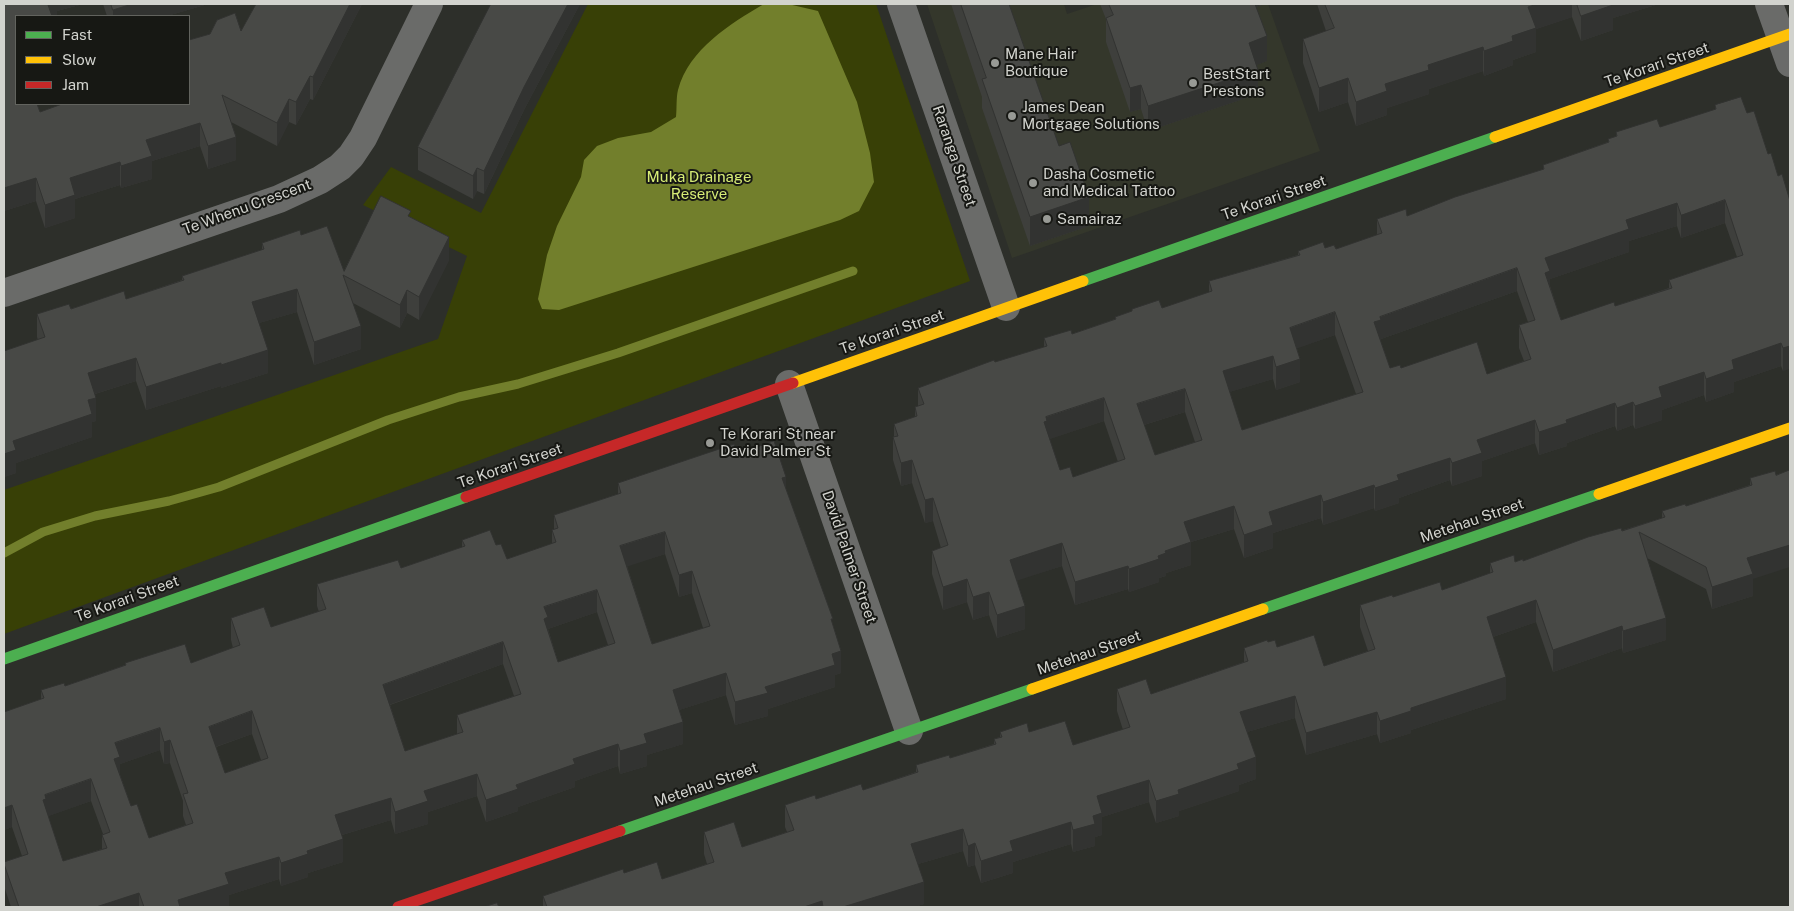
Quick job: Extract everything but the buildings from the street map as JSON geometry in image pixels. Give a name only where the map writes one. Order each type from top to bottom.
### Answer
[{"type":"street","name":"Te Whenu Crescent","points":[[4,293],[279,198],[320,180],[340,167],[363,138],[429,4]]},
{"type":"street","name":"Raranga Street","points":[[901,4],[1006,308]]},
{"type":"street","points":[[1769,4],[1786,36],[1790,64]]},
{"type":"street","name":"Te Korari Street","points":[[4,659],[1786,36]]},
{"type":"street","name":"David Palmer Street","points":[[789,384],[909,731]]},
{"type":"street","name":"Metehau Street","points":[[398,907],[1790,428]]},
{"type":"shaded area","points":[[764,4],[788,4],[818,11],[857,102],[870,153],[874,182],[859,211],[840,220],[559,310],[542,309],[538,299],[547,255],[557,226],[581,177],[584,160],[597,146],[618,138],[651,132],[676,117],[678,90],[683,75],[691,62],[712,39]]},
{"type":"shaded area","points":[[927,4],[1064,4],[1067,14],[1097,4],[1268,4],[1320,151],[1012,258]]},
{"type":"green space","name":"Muka Drainage Reserve","points":[[588,4],[876,4],[970,281],[4,634],[4,490],[438,339],[467,256],[363,205],[391,167],[481,213]]},
{"type":"waterway","points":[[4,553],[43,532],[95,516],[169,501],[219,487],[388,420],[459,397],[518,384],[618,353],[853,271]]},
{"type":"traffic: fast","points":[[1083,281],[1495,137]]},
{"type":"traffic: fast","points":[[1263,609],[1599,494]]},
{"type":"traffic: fast","points":[[4,659],[466,497]]},
{"type":"traffic: fast","points":[[620,831],[1032,689]]},
{"type":"traffic: slow","points":[[1495,137],[1790,34]]},
{"type":"traffic: slow","points":[[793,383],[1083,281]]},
{"type":"traffic: slow","points":[[1599,494],[1790,428]]},
{"type":"traffic: slow","points":[[1032,689],[1263,609]]},
{"type":"traffic: jam","points":[[466,497],[793,383]]},
{"type":"traffic: jam","points":[[398,907],[620,831]]},
{"type":"place","name":"Mane Hair Boutique","points":[[995,63]]},
{"type":"place","name":"BestStart Prestons","points":[[1193,83]]},
{"type":"place","name":"James Dean Mortgage Solutions","points":[[1012,116]]},
{"type":"place","name":"Dasha Cosmetic and Medical Tattoo","points":[[1033,183]]},
{"type":"place","name":"Samairaz","points":[[1047,219]]},
{"type":"place","name":"Te Korari St near David Palmer St","points":[[710,443]]}]
